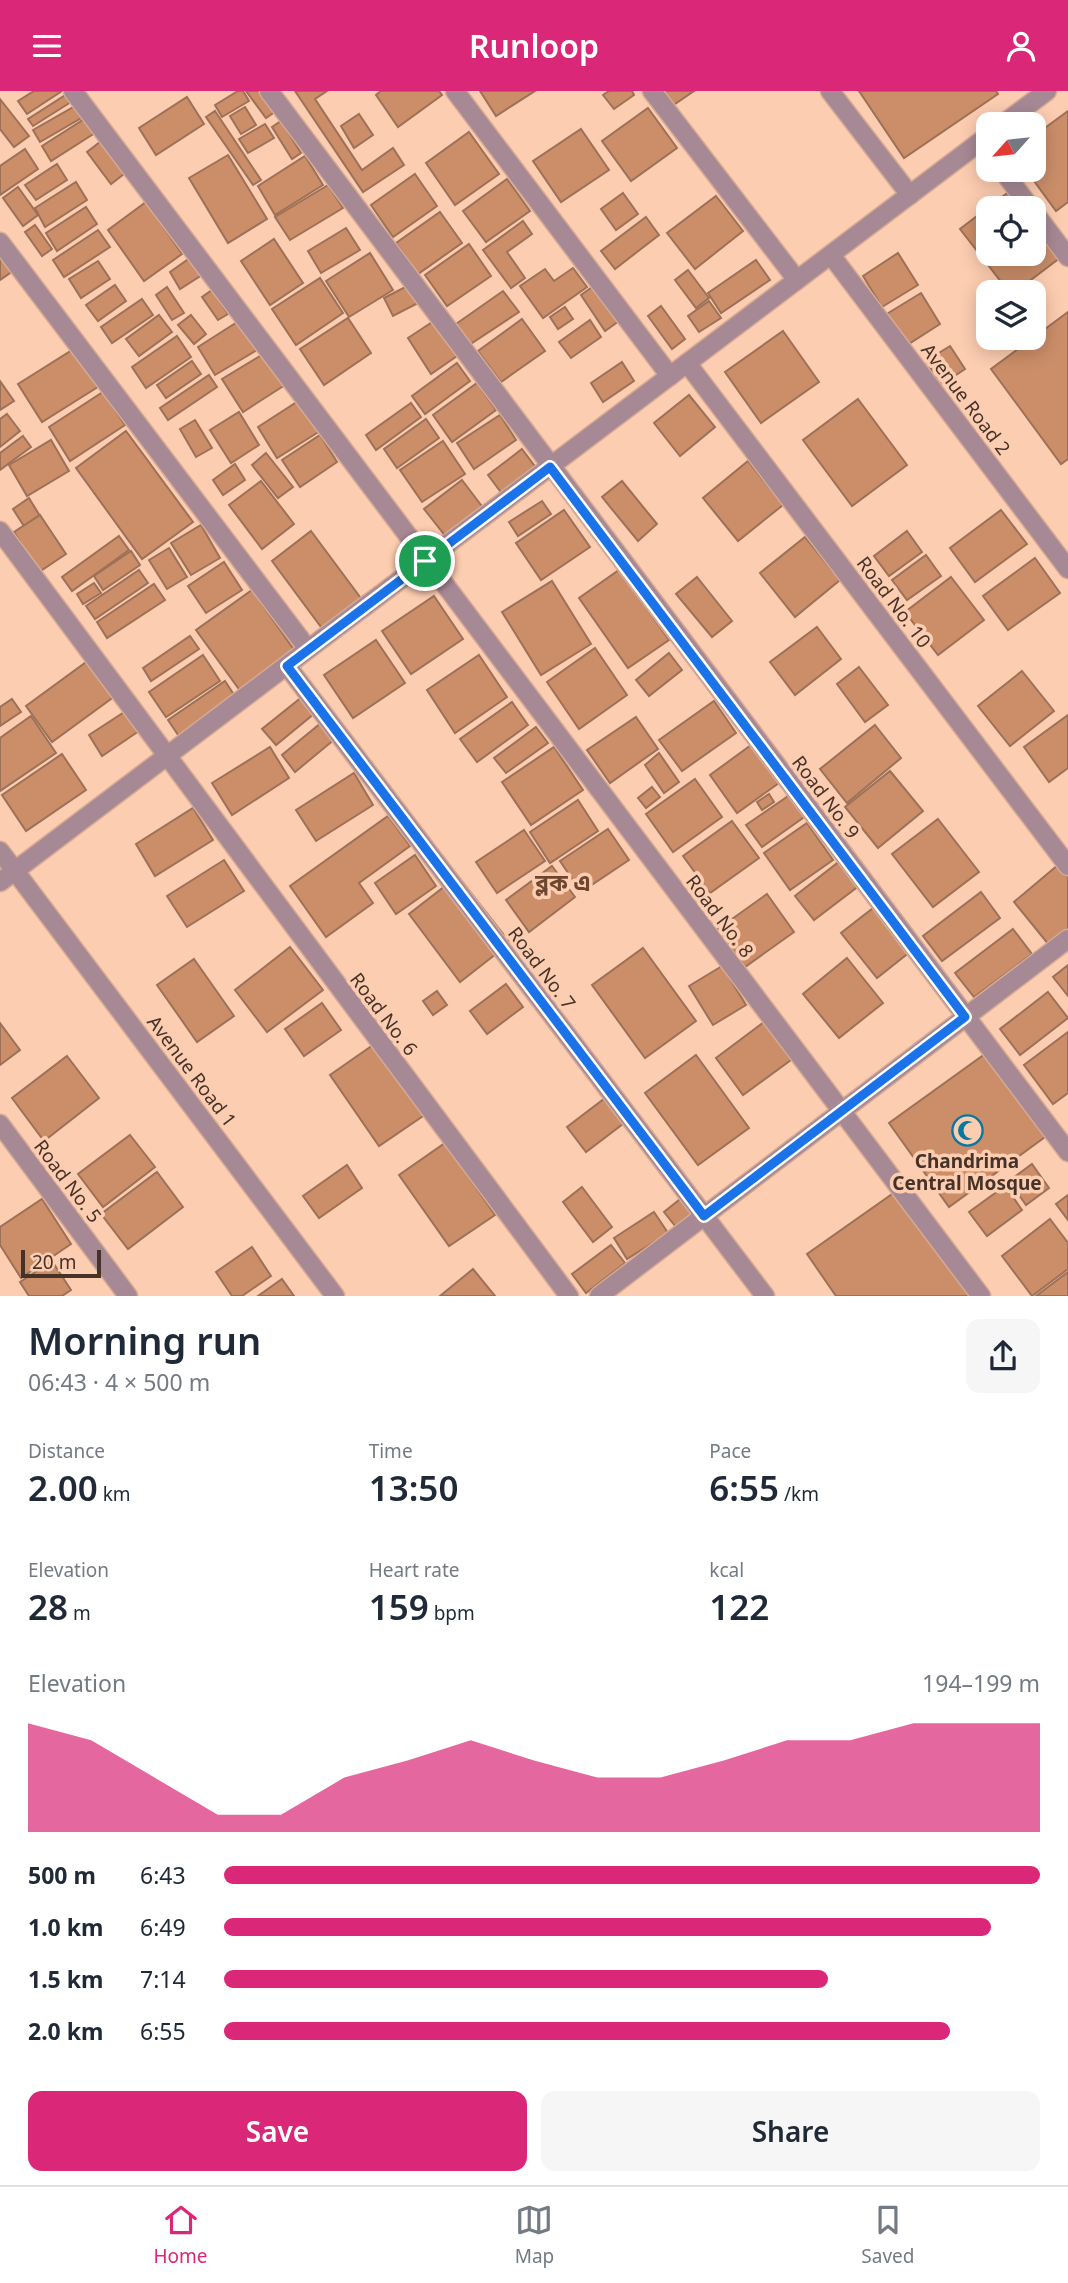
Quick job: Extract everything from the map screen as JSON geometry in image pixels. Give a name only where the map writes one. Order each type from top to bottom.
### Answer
[{"type":"street","name":"Road No. 8","points":[[73,91],[981,1296]]},
{"type":"street","name":"Road No. 9","points":[[269,91],[1068,1152]]},
{"type":"street","points":[[454,91],[670,376]]},
{"type":"street","points":[[653,91],[797,280]]},
{"type":"street","points":[[830,91],[910,195]]},
{"type":"street","points":[[1016,112],[1035,95]]},
{"type":"street","points":[[0,882],[910,195],[976,150]]},
{"type":"street","points":[[1011,182],[1022,196]]},
{"type":"street","points":[[1046,227],[1068,257]]},
{"type":"street","points":[[0,242],[308,649]]},
{"type":"street","name":"Avenue Road 2","points":[[831,255],[1068,569]]},
{"type":"street","name":"Road No. 10","points":[[687,363],[1068,866]]},
{"type":"street","name":"Road No. 6","points":[[0,531],[569,1296]]},
{"type":"street","name":"Road No. 7","points":[[287,666],[765,1296]]},
{"type":"street","name":"Avenue Road 1","points":[[0,851],[335,1296]]},
{"type":"street","points":[[599,1296],[1068,939]]},
{"type":"street","name":"Road No. 5","points":[[0,1124],[128,1296]]},
{"type":"building","points":[[34,91],[62,91],[27,114],[18,101]]},
{"type":"building","points":[[238,91],[243,91],[249,101],[222,117],[215,105]]},
{"type":"building","points":[[246,91],[262,91],[276,111],[266,118]]},
{"type":"building","points":[[295,91],[327,91],[315,99],[362,170],[393,148],[404,165],[363,192]]},
{"type":"building","points":[[381,91],[439,91],[442,95],[398,127],[376,95]]},
{"type":"building","points":[[480,91],[535,91],[496,116]]},
{"type":"building","points":[[609,91],[632,91],[634,95],[614,109],[603,95]]},
{"type":"building","points":[[662,91],[694,91],[672,106]]},
{"type":"building","points":[[859,91],[996,91],[998,94],[904,158]]},
{"type":"building","points":[[67,94],[71,102],[33,126],[28,119]]},
{"type":"building","points":[[187,97],[204,124],[156,155],[139,128]]},
{"type":"building","points":[[0,99],[29,136],[14,147],[0,129]]},
{"type":"building","points":[[77,105],[83,117],[40,142],[33,130]]},
{"type":"building","points":[[245,107],[256,125],[241,134],[230,116]]},
{"type":"building","points":[[648,108],[677,148],[631,181],[602,141]]},
{"type":"building","points":[[215,111],[261,180],[253,185],[206,117]]},
{"type":"building","points":[[1068,111],[1068,202],[1056,211],[1035,182],[1046,182],[1046,127]]},
{"type":"building","points":[[359,114],[373,135],[354,148],[341,126]]},
{"type":"building","points":[[86,118],[95,133],[51,161],[42,146]]},
{"type":"building","points":[[281,121],[301,153],[292,159],[272,127]]},
{"type":"building","points":[[265,124],[274,138],[248,153],[239,139]]},
{"type":"building","points":[[581,129],[609,170],[561,202],[533,161]]},
{"type":"building","points":[[469,132],[499,174],[455,205],[426,163]]},
{"type":"building","points":[[100,142],[124,174],[111,184],[87,152]]},
{"type":"building","points":[[25,149],[38,169],[0,195],[0,166]]},
{"type":"building","points":[[228,155],[267,219],[228,243],[189,178]]},
{"type":"building","points":[[305,156],[323,185],[275,215],[258,186]]},
{"type":"building","points":[[57,164],[67,180],[36,200],[25,185]]},
{"type":"building","points":[[415,174],[437,206],[393,237],[371,205]]},
{"type":"building","points":[[507,179],[530,211],[486,242],[463,211]]},
{"type":"building","points":[[76,182],[87,200],[45,227],[35,208]]},
{"type":"building","points":[[328,185],[343,208],[290,240],[275,217]]},
{"type":"building","points":[[18,187],[38,215],[23,226],[3,198]]},
{"type":"building","points":[[623,193],[638,214],[616,230],[601,209]]},
{"type":"building","points":[[716,196],[743,231],[695,269],[667,233]]},
{"type":"building","points":[[146,202],[182,254],[144,281],[108,230]]},
{"type":"building","points":[[86,207],[97,224],[57,251],[46,233]]},
{"type":"building","points":[[440,212],[462,243],[418,274],[396,243]]},
{"type":"building","points":[[646,217],[659,235],[615,269],[601,251]]},
{"type":"building","points":[[976,217],[976,250],[960,229]]},
{"type":"building","points":[[523,221],[532,234],[507,252],[525,278],[511,288],[483,250]]},
{"type":"building","points":[[35,225],[52,249],[42,256],[25,232]]},
{"type":"building","points":[[346,228],[360,250],[321,273],[308,251]]},
{"type":"building","points":[[98,230],[110,247],[64,277],[53,260]]},
{"type":"building","points":[[1046,238],[1061,257],[1031,280],[1000,280],[989,266],[1046,266]]},
{"type":"building","points":[[274,239],[303,283],[270,305],[241,261]]},
{"type":"building","points":[[469,244],[491,276],[447,306],[425,275]]},
{"type":"building","points":[[370,253],[393,290],[349,317],[326,281]]},
{"type":"building","points":[[898,253],[918,285],[882,307],[863,276]]},
{"type":"building","points":[[0,256],[13,271],[0,280]]},
{"type":"building","points":[[190,258],[202,275],[180,289],[170,272]]},
{"type":"building","points":[[756,260],[770,280],[721,313],[708,293]]},
{"type":"building","points":[[98,261],[110,279],[81,298],[69,279]]},
{"type":"building","points":[[573,268],[587,287],[543,318],[520,286],[545,269],[554,281]]},
{"type":"building","points":[[688,270],[709,298],[696,308],[675,280]]},
{"type":"building","points":[[320,278],[343,313],[296,345],[272,309]]},
{"type":"building","points":[[115,285],[126,301],[98,321],[86,305]]},
{"type":"building","points":[[409,285],[418,303],[393,316],[384,298]]},
{"type":"building","points":[[595,285],[619,321],[605,331],[581,295]]},
{"type":"building","points":[[167,287],[184,313],[172,320],[156,295]]},
{"type":"building","points":[[212,290],[228,314],[218,320],[202,297]]},
{"type":"building","points":[[503,291],[519,312],[469,345],[456,324]]},
{"type":"building","points":[[921,293],[940,324],[904,347],[885,315]]},
{"type":"building","points":[[142,299],[153,315],[112,343],[101,327]]},
{"type":"building","points":[[709,301],[721,318],[699,332],[688,316]]},
{"type":"building","points":[[661,306],[685,339],[672,349],[648,316]]},
{"type":"building","points":[[565,307],[573,319],[558,329],[550,317]]},
{"type":"building","points":[[1068,312],[1068,459],[1061,464],[991,369],[1017,350],[1046,350],[1046,328]]},
{"type":"building","points":[[159,315],[172,332],[139,356],[126,339]]},
{"type":"building","points":[[191,315],[206,334],[194,344],[178,325]]},
{"type":"building","points":[[348,318],[371,353],[324,385],[300,349]]},
{"type":"building","points":[[522,319],[545,351],[501,382],[478,351]]},
{"type":"building","points":[[590,320],[601,337],[571,358],[559,342]]},
{"type":"building","points":[[239,321],[257,350],[215,375],[198,347]]},
{"type":"building","points":[[434,321],[457,356],[431,374],[408,338]]},
{"type":"building","points":[[783,331],[819,382],[761,423],[725,372]]},
{"type":"building","points":[[177,336],[191,357],[146,388],[132,367]]},
{"type":"building","points":[[950,346],[965,369],[941,385],[926,361]]},
{"type":"building","points":[[77,347],[101,385],[42,422],[18,384]]},
{"type":"building","points":[[265,353],[285,385],[243,412],[222,379]]},
{"type":"building","points":[[192,361],[201,374],[166,398],[157,385]]},
{"type":"building","points":[[622,362],[634,381],[603,402],[591,383]]},
{"type":"building","points":[[457,363],[470,381],[425,414],[412,396]]},
{"type":"building","points":[[209,375],[217,387],[168,420],[160,408]]},
{"type":"building","points":[[0,381],[14,401],[0,410]]},
{"type":"building","points":[[477,383],[496,410],[452,442],[433,415]]},
{"type":"building","points":[[103,392],[125,425],[70,461],[49,427]]},
{"type":"building","points":[[689,395],[715,427],[680,456],[654,423]]},
{"type":"building","points":[[858,399],[907,465],[852,506],[803,440]]},
{"type":"building","points":[[300,400],[320,431],[277,458],[258,427]]},
{"type":"building","points":[[411,403],[421,417],[376,450],[366,435]]},
{"type":"building","points":[[239,412],[259,445],[231,463],[210,430]]},
{"type":"building","points":[[7,414],[20,431],[0,447],[0,419]]},
{"type":"building","points":[[500,415],[516,440],[474,469],[457,443]]},
{"type":"building","points":[[426,419],[439,438],[397,468],[384,449]]},
{"type":"building","points":[[195,420],[212,448],[196,457],[180,429]]},
{"type":"building","points":[[126,431],[193,522],[142,559],[76,468]]},
{"type":"building","points":[[320,435],[337,462],[300,487],[282,460]]},
{"type":"building","points":[[23,436],[31,447],[0,470],[0,453]]},
{"type":"building","points":[[51,440],[69,471],[27,496],[9,465]]},
{"type":"building","points":[[443,441],[465,474],[422,502],[400,470]]},
{"type":"building","points":[[522,449],[537,469],[503,495],[488,475]]},
{"type":"building","points":[[266,453],[293,487],[278,498],[252,465]]},
{"type":"building","points":[[748,461],[783,505],[738,541],[703,498]]},
{"type":"building","points":[[235,464],[245,480],[223,495],[213,480]]},
{"type":"building","points":[[462,480],[484,509],[447,538],[424,509]]},
{"type":"building","points":[[261,481],[294,524],[262,549],[229,505]]},
{"type":"building","points":[[622,481],[657,524],[638,541],[602,497]]},
{"type":"building","points":[[29,498],[43,521],[27,531],[13,509]]},
{"type":"building","points":[[542,501],[551,514],[518,536],[509,522]]},
{"type":"building","points":[[564,510],[590,547],[541,580],[516,543]]},
{"type":"building","points":[[1001,510],[1027,544],[975,582],[950,548]]},
{"type":"building","points":[[40,515],[66,554],[39,572],[14,532]]},
{"type":"building","points":[[201,525],[220,558],[191,575],[171,543]]},
{"type":"building","points":[[311,531],[363,601],[324,631],[272,561]]},
{"type":"building","points":[[907,531],[922,552],[889,576],[874,556]]},
{"type":"building","points":[[119,536],[129,550],[72,591],[62,577]]},
{"type":"building","points":[[805,537],[840,580],[795,617],[760,573]]},
{"type":"building","points":[[169,548],[187,577],[167,589],[149,560]]},
{"type":"building","points":[[131,551],[140,565],[103,590],[94,576]]},
{"type":"building","points":[[926,555],[941,576],[907,600],[892,580]]},
{"type":"building","points":[[1035,558],[1060,593],[1008,630],[983,596]]},
{"type":"building","points":[[224,562],[242,590],[206,613],[188,586]]},
{"type":"building","points":[[139,570],[148,583],[95,619],[86,606]]},
{"type":"building","points":[[619,570],[669,640],[628,668],[579,598]]},
{"type":"building","points":[[697,577],[732,621],[712,637],[676,594]]},
{"type":"building","points":[[951,577],[984,620],[938,655],[905,612]]},
{"type":"building","points":[[552,581],[591,644],[541,675],[502,612]]},
{"type":"building","points":[[94,583],[101,593],[83,604],[77,594]]},
{"type":"building","points":[[154,584],[165,600],[107,638],[97,622]]},
{"type":"building","points":[[252,590],[299,657],[244,696],[196,630]]},
{"type":"building","points":[[434,596],[463,639],[411,674],[382,631]]},
{"type":"building","points":[[817,627],[841,659],[795,695],[770,662]]},
{"type":"building","points":[[190,636],[199,649],[151,681],[143,668]]},
{"type":"building","points":[[376,640],[405,683],[353,718],[324,675]]},
{"type":"building","points":[[595,648],[627,695],[579,729],[547,682]]},
{"type":"building","points":[[669,653],[682,670],[649,696],[636,680]]},
{"type":"building","points":[[203,655],[220,681],[166,717],[149,692]]},
{"type":"building","points":[[479,655],[507,697],[455,733],[427,690]]},
{"type":"building","points":[[89,660],[115,696],[52,742],[26,706]]},
{"type":"building","points":[[859,667],[888,705],[865,722],[837,684]]},
{"type":"building","points":[[1022,671],[1054,711],[1010,746],[978,706]]},
{"type":"building","points":[[225,681],[242,707],[185,745],[168,720]]},
{"type":"building","points":[[302,697],[315,713],[276,745],[262,729]]},
{"type":"building","points":[[12,699],[21,712],[0,726],[0,707]]},
{"type":"building","points":[[714,701],[736,733],[682,771],[659,740]]},
{"type":"building","points":[[512,702],[528,725],[477,762],[460,739]]},
{"type":"building","points":[[126,711],[139,731],[102,756],[89,735]]},
{"type":"building","points":[[1068,715],[1068,768],[1049,782],[1024,747]]},
{"type":"building","points":[[31,716],[56,753],[0,791],[0,738]]},
{"type":"building","points":[[636,717],[658,749],[610,783],[587,750]]},
{"type":"building","points":[[321,723],[335,739],[295,772],[282,755]]},
{"type":"building","points":[[875,725],[901,758],[847,803],[820,769]]},
{"type":"building","points":[[536,727],[548,743],[506,773],[494,758]]},
{"type":"building","points":[[758,740],[786,778],[737,813],[710,775]]},
{"type":"building","points":[[270,747],[289,778],[232,815],[212,783]]},
{"type":"building","points":[[554,747],[583,790],[531,825],[502,782]]},
{"type":"building","points":[[659,753],[679,782],[664,793],[645,765]]},
{"type":"building","points":[[62,754],[86,790],[26,831],[2,795]]},
{"type":"building","points":[[890,771],[923,811],[878,848],[845,807]]},
{"type":"building","points":[[354,773],[373,805],[316,841],[296,810]]},
{"type":"building","points":[[695,779],[722,817],[673,852],[646,814]]},
{"type":"building","points":[[652,787],[660,797],[646,808],[638,798]]},
{"type":"building","points":[[769,794],[774,802],[762,810],[757,802]]},
{"type":"building","points":[[791,794],[807,815],[762,847],[746,825]]},
{"type":"building","points":[[578,800],[598,831],[550,863],[530,832]]},
{"type":"building","points":[[193,808],[213,840],[155,876],[136,844]]},
{"type":"building","points":[[388,816],[410,846],[359,883],[373,903],[326,937],[290,886]]},
{"type":"building","points":[[938,819],[979,872],[933,907],[892,854]]},
{"type":"building","points":[[732,821],[759,858],[710,893],[683,856]]},
{"type":"building","points":[[807,823],[833,860],[790,890],[764,853]]},
{"type":"building","points":[[608,829],[629,860],[581,892],[560,861]]},
{"type":"building","points":[[524,830],[545,861],[497,893],[476,862]]},
{"type":"building","points":[[415,855],[436,886],[396,914],[375,883]]},
{"type":"building","points":[[845,857],[864,882],[814,920],[795,896]]},
{"type":"building","points":[[224,860],[244,891],[187,927],[167,896]]},
{"type":"building","points":[[1058,865],[1068,877],[1068,930],[1049,945],[1014,902]]},
{"type":"building","points":[[552,866],[575,897],[529,932],[506,900]]},
{"type":"building","points":[[458,876],[510,943],[460,982],[409,914]]},
{"type":"building","points":[[981,892],[1000,918],[942,961],[923,936]]},
{"type":"building","points":[[767,894],[794,932],[745,967],[718,929]]},
{"type":"building","points":[[886,898],[921,943],[877,978],[841,933]]},
{"type":"building","points":[[1013,929],[1032,954],[974,997],[955,973]]},
{"type":"building","points":[[290,947],[323,990],[267,1032],[235,990]]},
{"type":"building","points":[[643,948],[696,1021],[645,1058],[592,985]]},
{"type":"building","points":[[847,958],[883,1003],[839,1038],[803,994]]},
{"type":"building","points":[[194,959],[234,1016],[197,1042],[157,985]]},
{"type":"building","points":[[1068,965],[1068,996],[1053,977]]},
{"type":"building","points":[[722,966],[746,1005],[713,1025],[689,986]]},
{"type":"building","points":[[506,984],[523,1007],[487,1034],[470,1011]]},
{"type":"building","points":[[437,991],[447,1005],[433,1015],[423,1001]]},
{"type":"building","points":[[1048,992],[1068,1018],[1020,1055],[1000,1029]]},
{"type":"building","points":[[322,1003],[341,1030],[304,1056],[285,1029]]},
{"type":"building","points":[[764,1022],[791,1060],[743,1095],[716,1058]]},
{"type":"building","points":[[0,1023],[20,1050],[0,1065]]},
{"type":"building","points":[[1068,1032],[1068,1093],[1053,1104],[1024,1065]]},
{"type":"building","points":[[376,1043],[426,1114],[379,1146],[330,1075]]},
{"type":"building","name":"Chandrima Central Mosque","points":[[985,1054],[1045,1137],[949,1207],[889,1123]]},
{"type":"building","points":[[696,1055],[749,1128],[698,1165],[645,1093]]},
{"type":"building","points":[[67,1056],[99,1098],[44,1141],[12,1098]]},
{"type":"building","points":[[617,1089],[636,1114],[586,1152],[567,1127]]},
{"type":"building","points":[[130,1135],[155,1167],[103,1207],[78,1174]]},
{"type":"building","points":[[445,1143],[495,1215],[449,1246],[399,1175]]},
{"type":"building","points":[[1032,1164],[1049,1188],[1026,1205],[1009,1181]]},
{"type":"building","points":[[347,1165],[362,1188],[319,1218],[303,1196]]},
{"type":"building","points":[[157,1172],[183,1207],[128,1249],[101,1214]]},
{"type":"building","points":[[905,1185],[982,1296],[836,1296],[807,1254]]},
{"type":"building","points":[[1005,1186],[1022,1210],[987,1236],[969,1212]]},
{"type":"building","points":[[582,1187],[612,1227],[593,1242],[563,1202]]},
{"type":"building","points":[[1068,1195],[1068,1220],[1056,1204]]},
{"type":"building","points":[[684,1196],[696,1211],[676,1227],[664,1212]]},
{"type":"building","points":[[42,1199],[71,1244],[21,1278],[0,1245],[0,1227]]},
{"type":"building","points":[[654,1212],[668,1233],[627,1259],[614,1238]]},
{"type":"building","points":[[1050,1219],[1068,1243],[1068,1269],[1032,1296],[1002,1256]]},
{"type":"building","points":[[611,1245],[625,1263],[586,1293],[572,1274]]},
{"type":"building","points":[[252,1247],[271,1276],[242,1296],[232,1296],[216,1272]]},
{"type":"building","points":[[52,1261],[71,1290],[62,1296],[29,1296],[20,1282]]},
{"type":"building","points":[[473,1269],[495,1296],[440,1296]]},
{"type":"building","points":[[1068,1272],[1068,1296],[1036,1296]]},
{"type":"building","points":[[282,1279],[294,1296],[258,1296]]},
{"type":"place","name":"Chandrima Central Mosque","points":[[967,1130]]},
{"type":"district","name":"ব্লক এ","points":[[563,883]]},
{"type":"route","points":[[550,467],[965,1017],[704,1216],[287,666],[425,561],[550,467]]}]
